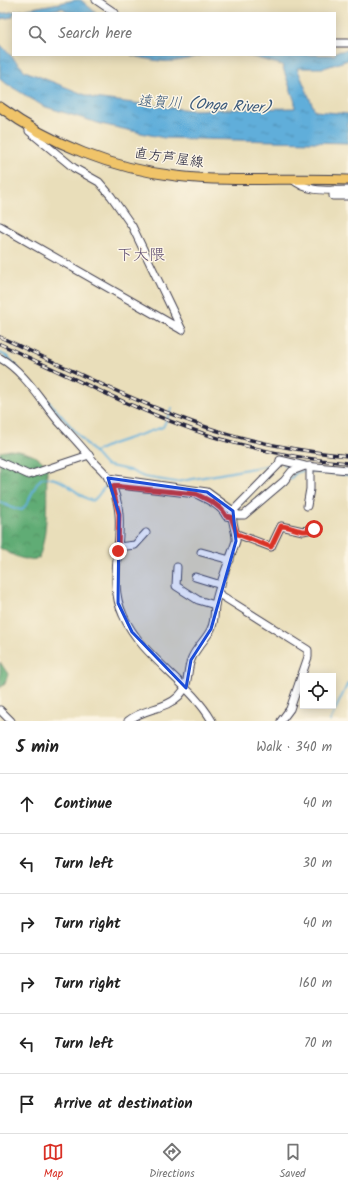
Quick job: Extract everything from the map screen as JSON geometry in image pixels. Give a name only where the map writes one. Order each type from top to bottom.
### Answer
[{"type":"main road","name":"直方芦屋線","points":[[0,106],[28,124],[71,146],[136,169],[195,178],[348,180]]},
{"type":"street","points":[[96,0],[114,12]]},
{"type":"street","points":[[336,43],[348,43]]},
{"type":"street","points":[[0,226],[182,330],[132,226],[111,196],[99,182],[74,168],[29,131],[28,124]]},
{"type":"street","points":[[292,179],[300,186],[333,190],[348,190]]},
{"type":"street","points":[[333,190],[332,196],[348,196]]},
{"type":"street","points":[[0,358],[36,393],[108,478],[112,486],[119,514],[116,583],[118,603],[123,616],[132,632],[148,651],[203,706],[212,721]]},
{"type":"street","points":[[0,462],[29,475],[89,455]]},
{"type":"street","points":[[232,514],[279,464],[280,460],[308,466],[348,470]]},
{"type":"street","points":[[108,478],[172,488],[196,494],[208,500],[225,512],[226,516],[232,514],[244,515],[284,481],[292,471],[308,466]]},
{"type":"street","points":[[307,506],[310,489],[308,466]]},
{"type":"street","points":[[112,486],[172,488]]},
{"type":"street","points":[[128,721],[142,712],[173,702],[186,688],[191,660],[211,630],[214,620],[215,605],[237,534],[232,514]]},
{"type":"street","points":[[237,534],[271,547],[281,526],[303,531],[318,528]]},
{"type":"street","points":[[118,547],[135,545],[146,534]]},
{"type":"street","points":[[201,552],[230,560]]},
{"type":"street","points":[[177,567],[176,586],[198,600],[215,605]]},
{"type":"street","points":[[195,577],[221,585]]},
{"type":"street","points":[[219,594],[308,650],[308,657],[290,709],[281,721]]},
{"type":"street","points":[[0,710],[11,721]]},
{"type":"highlighted area","points":[[108,478],[207,492],[233,511],[236,541],[211,629],[191,660],[186,688],[132,632],[118,603],[119,514]]},
{"type":"green space","points":[[10,450],[20,451],[36,457],[40,459],[47,467],[46,524],[39,558],[29,560],[19,558],[0,548],[0,452]]},
{"type":"green space","points":[[0,662],[8,674],[5,684],[0,688]]},
{"type":"water","points":[[76,0],[81,0],[95,12],[67,12],[63,8],[41,12],[12,12],[12,17],[0,19],[0,14]]},
{"type":"water","points":[[0,44],[25,71],[93,98],[190,110],[295,108],[295,102],[282,65],[250,56],[336,56],[336,52],[348,50],[348,60],[324,68],[297,68],[315,111],[348,114],[348,143],[164,138],[101,124],[43,106],[0,79]]},
{"type":"water","points":[[135,56],[198,56],[175,61],[151,60]]},
{"type":"waterway","points":[[0,353],[8,357],[18,368]]},
{"type":"waterway","points":[[36,387],[105,465],[129,470],[144,477],[176,482],[276,464]]},
{"type":"waterway","points":[[94,452],[112,444],[163,427],[172,408]]},
{"type":"waterway","points":[[283,464],[294,468]]},
{"type":"waterway","points":[[290,479],[296,473],[302,471],[348,475]]},
{"type":"waterway","points":[[0,502],[12,508],[22,510],[28,502],[36,485],[42,478],[56,479],[92,501],[107,485],[110,484]]},
{"type":"waterway","points":[[277,491],[287,482]]},
{"type":"waterway","points":[[234,517],[241,519],[244,517]]},
{"type":"waterway","points":[[330,721],[348,683]]},
{"type":"railway","points":[[0,337],[151,406],[220,432],[274,445],[348,456]]},
{"type":"railway","points":[[0,344],[131,405],[211,436],[244,446],[279,453],[348,463]]},
{"type":"district","name":"下大隈","points":[[141,255]]},
{"type":"route","points":[[118,551],[119,514],[112,486],[120,485],[196,494],[208,500],[225,512],[226,516],[231,517],[237,534],[271,547],[281,526],[288,526],[303,531],[310,531],[314,529]]},
{"type":"water label","name":"遠賀川 (Onga River)","points":[[204,105]]}]
